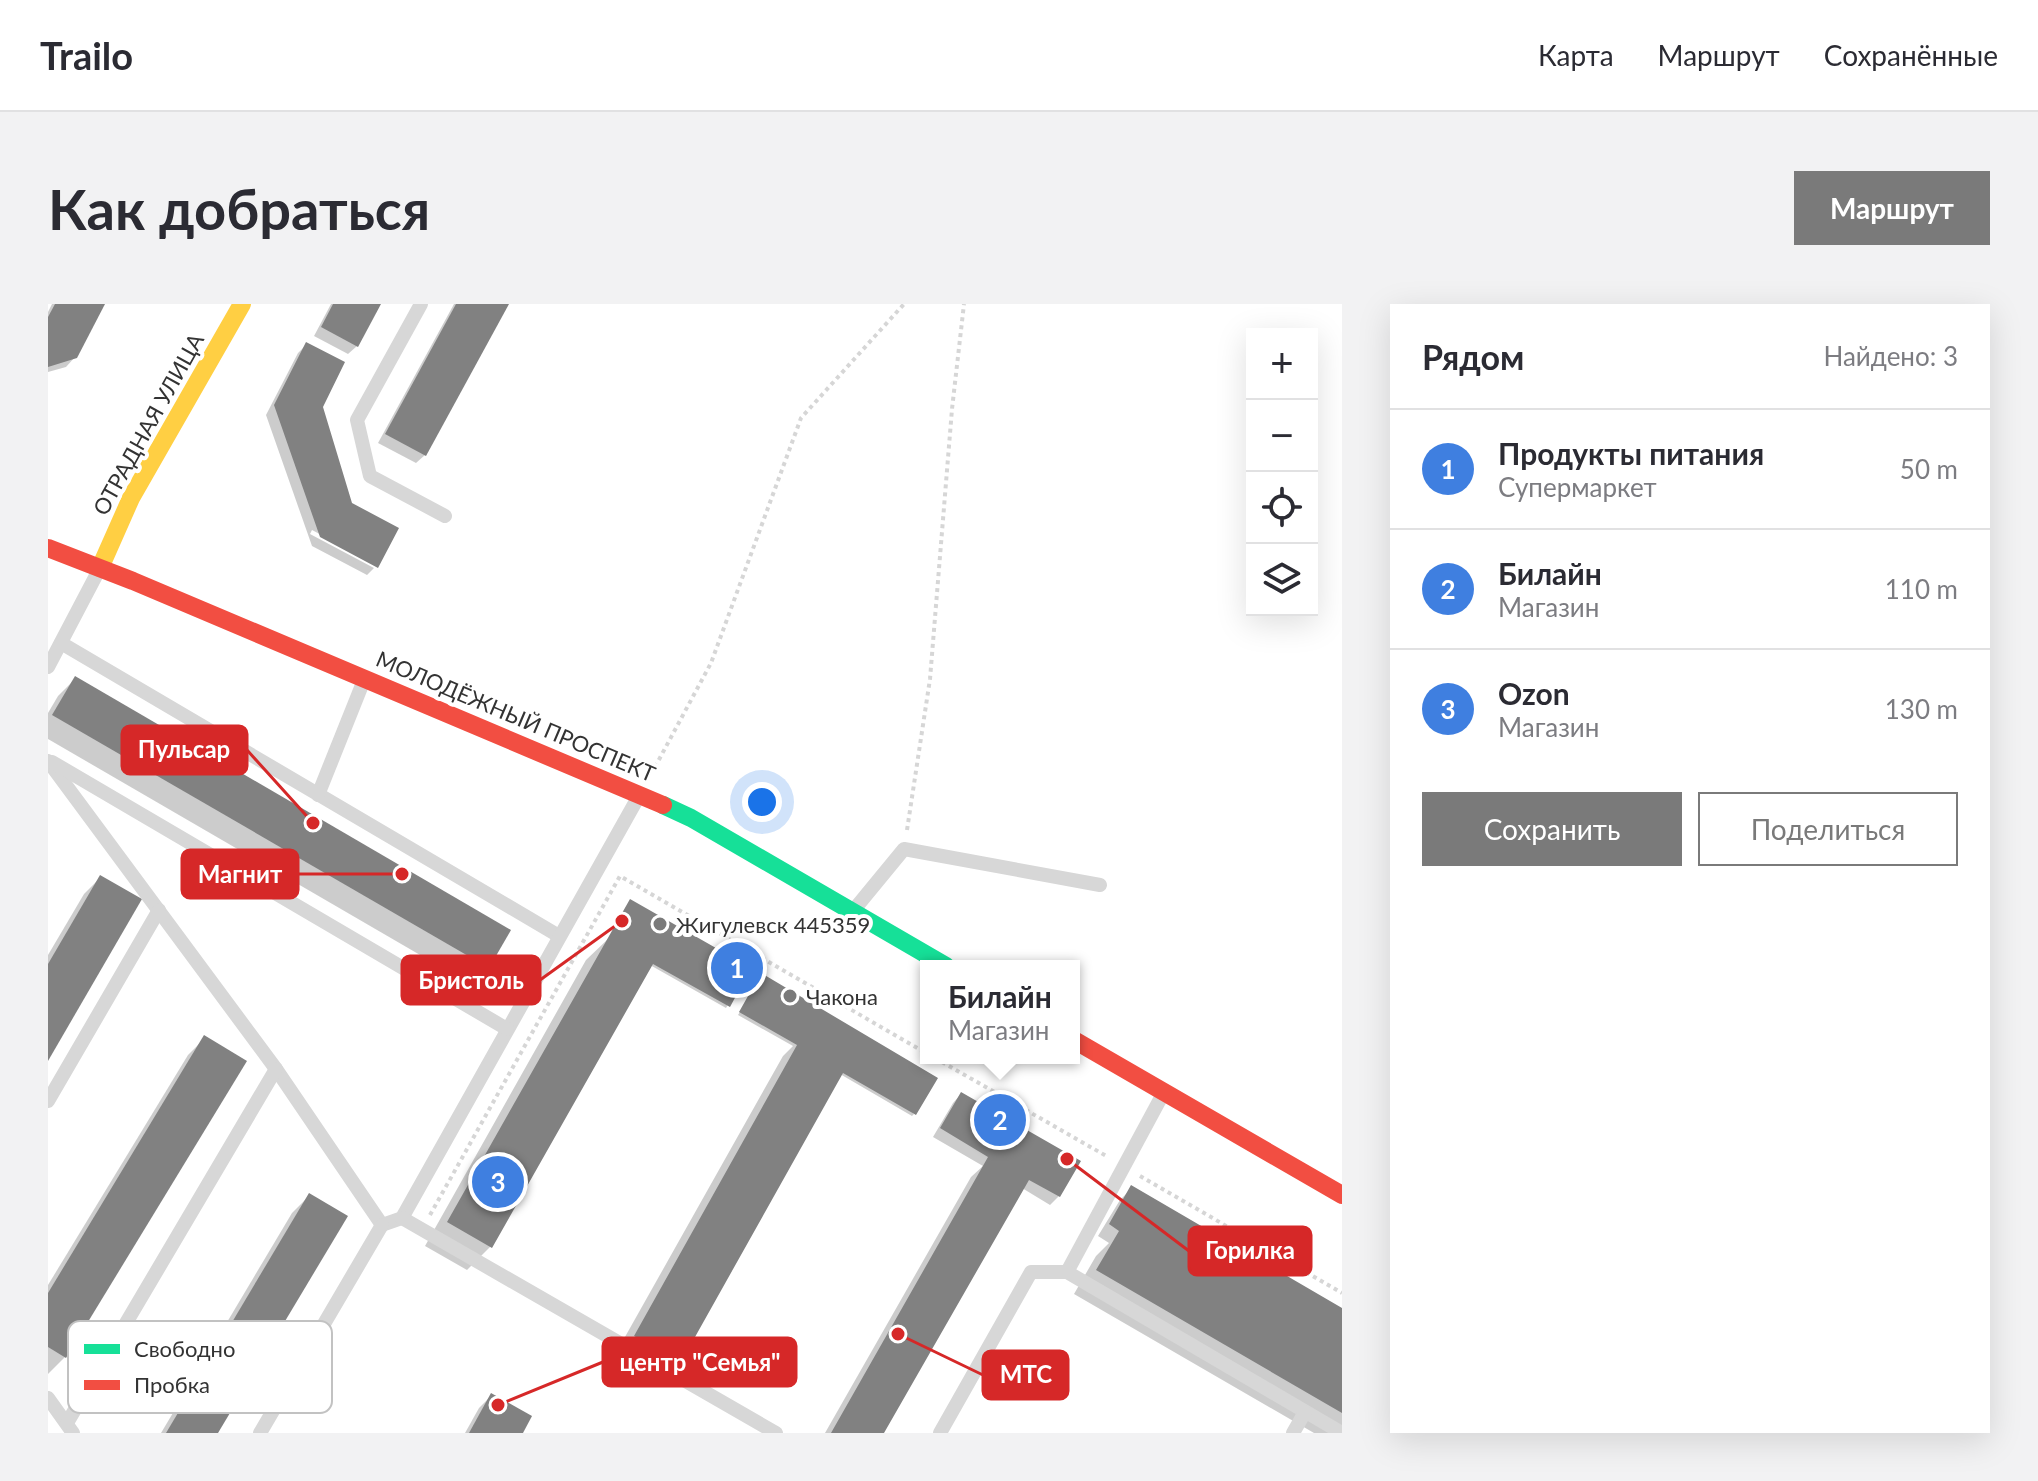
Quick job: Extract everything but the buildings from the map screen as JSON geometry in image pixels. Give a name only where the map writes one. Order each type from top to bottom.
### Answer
[{"type":"street","name":"ОТРАДНАЯ УЛИЦА","points":[[100,568],[131,498],[242,304]]},
{"type":"street","name":"МОЛОДЁЖНЫЙ ПРОСПЕКТ","points":[[48,548],[640,794],[691,818],[936,960]]},
{"type":"street","points":[[1080,1043],[1342,1195]]},
{"type":"lane","points":[[421,304],[357,420],[370,476],[445,516]]},
{"type":"lane","points":[[48,667],[100,568]]},
{"type":"lane","points":[[61,643],[559,936]]},
{"type":"lane","points":[[318,795],[365,679]]},
{"type":"lane","points":[[48,761],[276,1069],[382,1225]]},
{"type":"lane","points":[[48,761],[507,1029]]},
{"type":"lane","points":[[326,1321],[382,1225],[402,1218],[640,794]]},
{"type":"lane","points":[[852,912],[904,849],[1100,885]]},
{"type":"lane","points":[[48,1101],[159,910]]},
{"type":"lane","points":[[131,1321],[276,1069]]},
{"type":"lane","points":[[1067,1272],[1164,1092]]},
{"type":"lane","points":[[402,1218],[776,1433]]},
{"type":"lane","points":[[940,1433],[1031,1272],[1067,1272],[1342,1433]]},
{"type":"lane","points":[[48,1398],[70,1428]]},
{"type":"lane","points":[[1293,1433],[1305,1412]]},
{"type":"lane","points":[[260,1433],[272,1413]]},
{"type":"path","points":[[640,794],[711,663],[801,418],[904,304]]},
{"type":"path","points":[[904,849],[930,679],[952,409],[964,304]]},
{"type":"path","points":[[422,1230],[620,876],[920,1050]]},
{"type":"traffic: fast","points":[[663,805],[691,818],[936,960]]},
{"type":"traffic: slow","points":[[100,568],[131,498],[242,304]]},
{"type":"traffic: jam","points":[[48,548],[663,805]]},
{"type":"traffic: jam","points":[[1080,1043],[1342,1195]]},
{"type":"place","name":"Пульсар","points":[[313,823]]},
{"type":"place","name":"Магнит","points":[[402,874]]},
{"type":"place","name":"Бристоль","points":[[622,921]]},
{"type":"place","name":"Жигулевск 445359","points":[[660,924]]},
{"type":"place","name":"Продукты питания","points":[[737,968]]},
{"type":"place","name":"Чакона","points":[[790,996]]},
{"type":"place","name":"Билайн","points":[[1000,1120]]},
{"type":"place","name":"Горилка","points":[[1067,1159]]},
{"type":"place","name":"Ozon","points":[[498,1182]]},
{"type":"place","name":"МТС","points":[[898,1334]]},
{"type":"place","name":"центр \"Семья\"","points":[[498,1405]]}]
